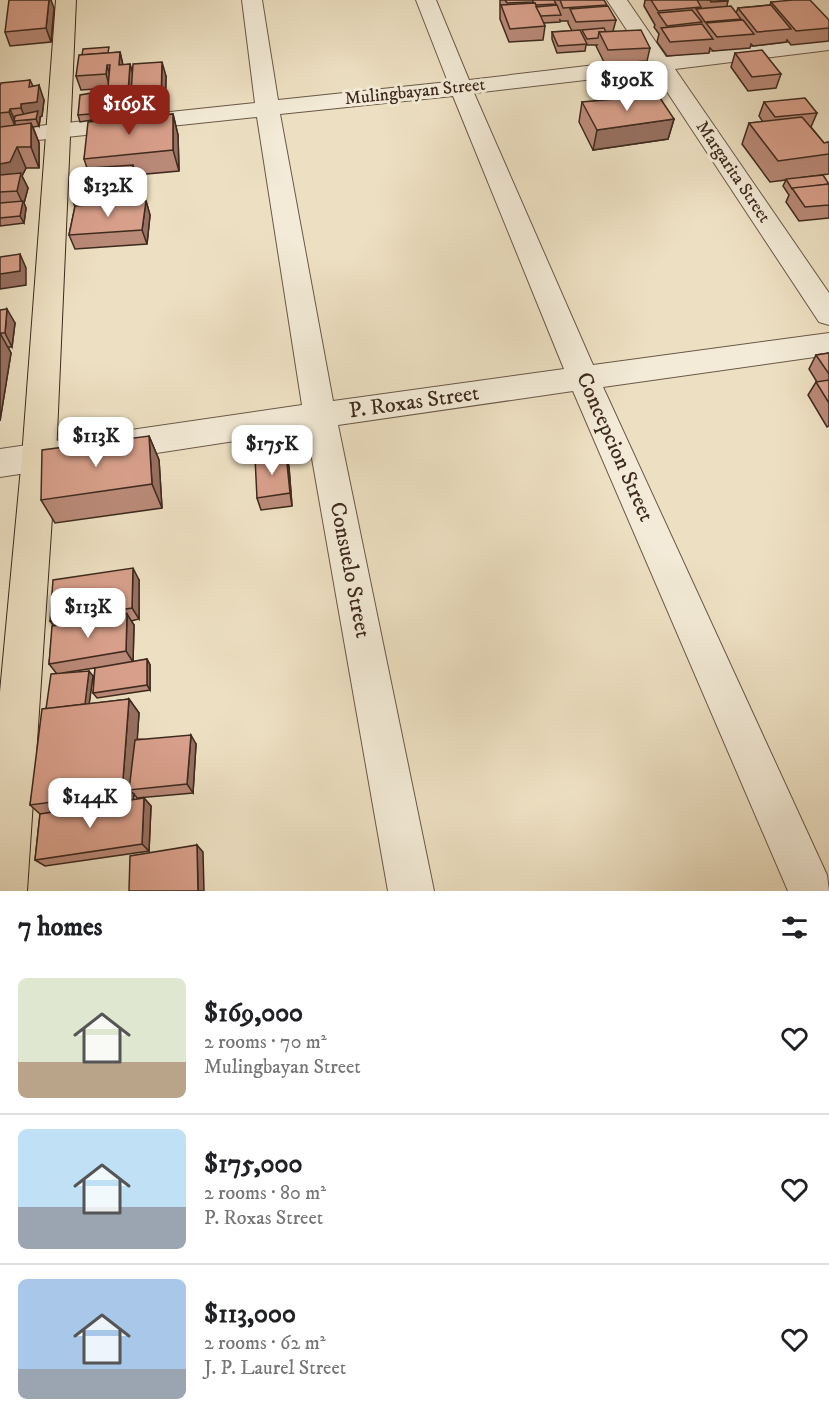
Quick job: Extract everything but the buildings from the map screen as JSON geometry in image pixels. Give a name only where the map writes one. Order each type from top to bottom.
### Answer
[{"type":"main road","points":[[4,891],[39,457],[66,0]]},
{"type":"street","name":"Consuelo Street","points":[[252,0],[267,109],[321,415],[411,891]]},
{"type":"street","name":"Concepcion Street","points":[[426,0],[460,88],[584,378],[811,891]]},
{"type":"street","name":"Margarita Street","points":[[617,0],[829,315]]},
{"type":"street","name":"Mulingbayan Street","points":[[0,137],[460,88],[829,44]]},
{"type":"street","name":"P. Roxas Street","points":[[0,463],[321,415],[829,344]]}]
